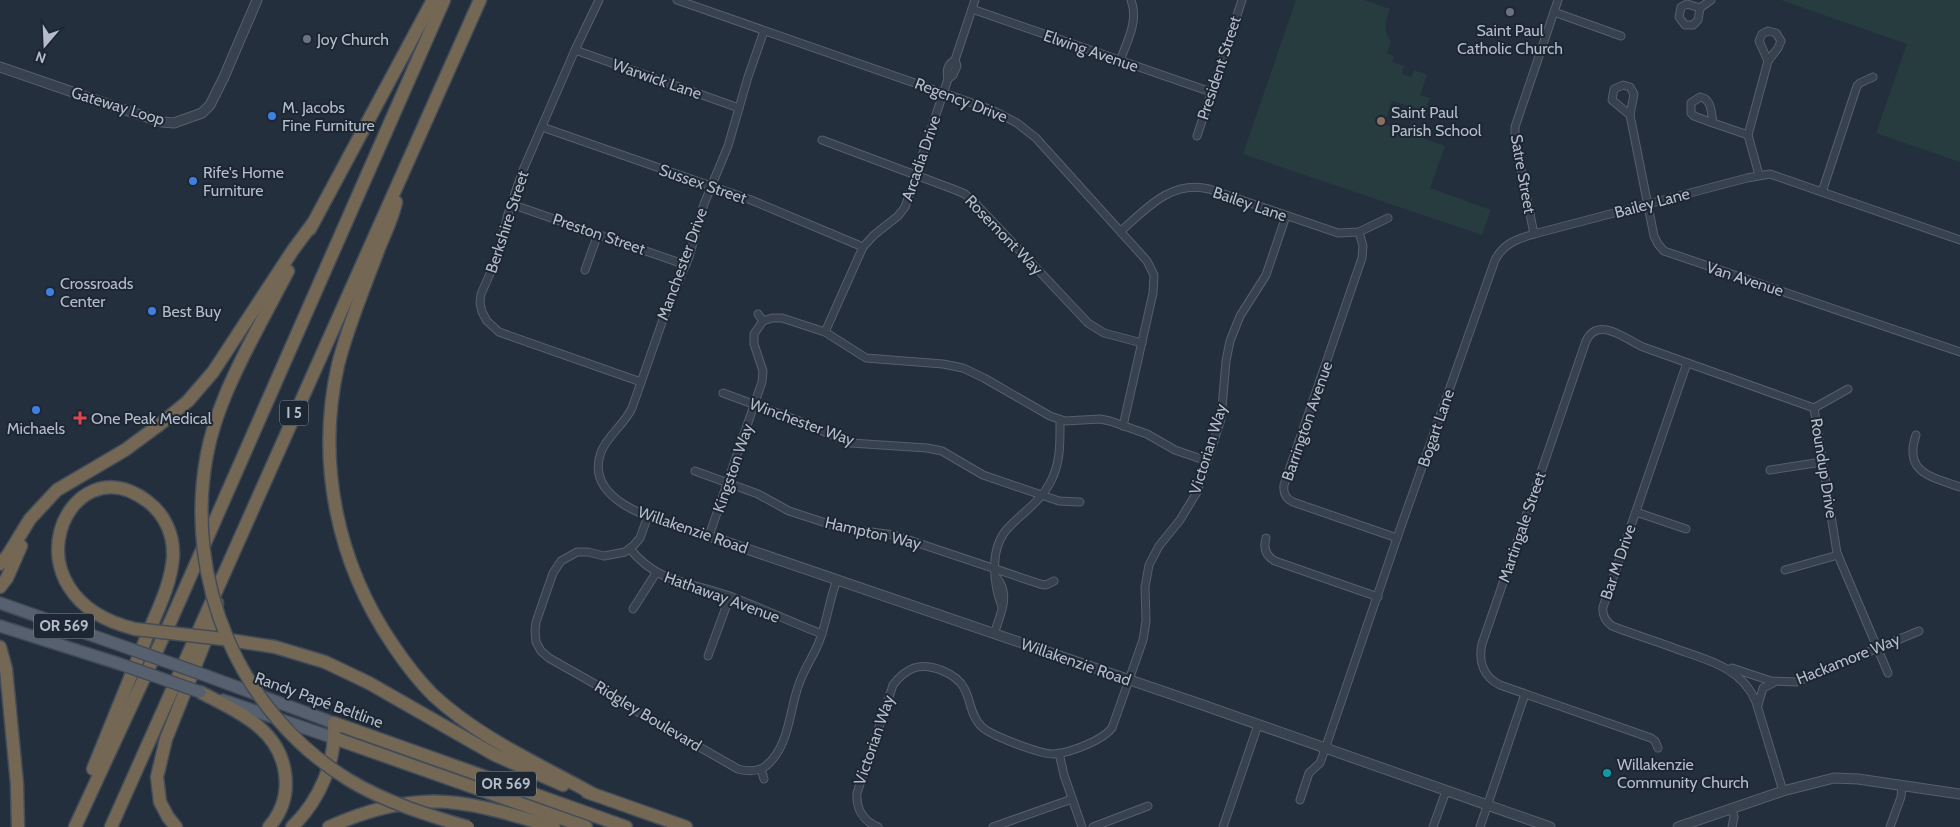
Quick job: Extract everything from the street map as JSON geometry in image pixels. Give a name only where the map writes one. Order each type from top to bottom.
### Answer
[{"type":"highway","points":[[433,0],[313,223],[230,383],[217,417],[207,453],[202,493],[202,535],[207,577],[216,612],[232,650],[253,688],[278,720],[325,764],[349,780],[386,799],[433,817],[468,827]]},
{"type":"highway","name":"I 5","points":[[76,825],[172,618],[444,0]]},
{"type":"highway","name":"I 5","points":[[111,827],[383,212],[401,178],[480,0]]},
{"type":"highway","points":[[401,178],[395,207],[343,346],[335,382],[330,419],[329,459],[337,518],[341,533],[354,572],[374,616],[411,670],[433,694],[470,724],[505,747],[593,794]]},
{"type":"highway","points":[[0,564],[8,555],[30,519],[47,499],[65,484],[125,450],[188,401],[213,372],[293,250],[313,223]]},
{"type":"highway","points":[[48,538],[55,519],[68,504],[79,496],[92,491],[113,488],[136,494],[154,506],[166,523],[172,540],[172,563],[166,588],[87,784],[76,825]]},
{"type":"highway","points":[[0,587],[7,578],[37,512]]},
{"type":"highway","points":[[46,553],[50,572],[58,589],[74,605],[106,622],[135,629],[223,639],[275,648],[326,662],[369,683],[495,755],[548,779],[686,827]]},
{"type":"highway","points":[[176,827],[160,802],[156,777],[166,739],[214,619],[222,575]]},
{"type":"highway","points":[[0,647],[6,669],[17,784],[18,827]]},
{"type":"highway","points":[[200,692],[241,714],[262,728],[275,743],[283,761],[287,785],[282,806],[269,827]]},
{"type":"highway","points":[[292,827],[307,813],[318,793],[332,754],[334,723]]},
{"type":"highway","name":"Randy Papé Beltline","points":[[334,723],[626,827]]},
{"type":"highway","name":"Randy Papé Beltline","points":[[334,738],[586,827]]},
{"type":"highway","points":[[330,827],[355,815],[386,806],[421,802],[455,802],[488,808],[554,827]]},
{"type":"main road","name":"Randy Papé Beltline","points":[[0,603],[334,723]]},
{"type":"main road","name":"Randy Papé Beltline","points":[[0,626],[120,664],[334,738]]},
{"type":"street","name":"Gateway Loop","points":[[0,67],[162,122],[174,123],[182,121],[202,113],[210,105],[257,0]]},
{"type":"street","name":"Berkshire Street","points":[[600,0],[574,50],[511,204],[497,258],[480,298],[481,308],[487,320],[495,329],[505,334],[641,382]]},
{"type":"street","name":"Regency Drive","points":[[677,0],[992,110],[1024,128],[1036,138],[1122,231],[1147,261],[1154,275],[1153,293],[1123,426]]},
{"type":"street","name":"Arcadia Drive","points":[[825,332],[863,247],[902,211],[948,79],[946,73],[950,63],[955,60],[975,0]]},
{"type":"street","points":[[1120,61],[1134,22],[1134,8],[1131,0]]},
{"type":"street","name":"President Street","points":[[1197,136],[1242,0]]},
{"type":"street","name":"Satre Street","points":[[1534,234],[1515,142],[1515,128],[1558,0]]},
{"type":"street","points":[[1700,8],[1711,0]]},
{"type":"street","name":"Elwing Avenue","points":[[972,9],[1211,92]]},
{"type":"street","points":[[1554,12],[1622,36]]},
{"type":"street","name":"Manchester Drive","points":[[606,491],[599,475],[600,455],[607,442],[626,420],[641,382],[666,308],[686,265],[700,215],[728,146],[764,31]]},
{"type":"street","name":"Warwick Lane","points":[[574,50],[739,108]]},
{"type":"street","points":[[1758,175],[1748,135],[1768,62]]},
{"type":"street","points":[[1822,192],[1857,86],[1860,82],[1873,77]]},
{"type":"street","name":"Van Avenue","points":[[1630,115],[1655,240],[1661,248],[1668,253],[1960,352]]},
{"type":"street","points":[[1713,123],[1748,135]]},
{"type":"street","name":"Sussex Street","points":[[542,127],[766,206],[863,247]]},
{"type":"street","name":"Rosemont Way","points":[[822,140],[953,188],[970,198],[1088,323],[1104,333],[1142,343]]},
{"type":"street","name":"Bailey Lane","points":[[1495,260],[1506,245],[1534,234],[1758,175],[1778,176],[1960,240]]},
{"type":"street","name":"Bailey Lane","points":[[1122,231],[1159,198],[1172,191],[1186,188],[1209,189],[1338,232],[1359,232],[1388,218]]},
{"type":"street","name":"Preston Street","points":[[511,204],[686,265]]},
{"type":"street","name":"Victorian Way","points":[[878,827],[867,821],[860,813],[856,793],[894,685],[903,674],[914,668],[924,667],[949,674],[958,680],[967,693],[974,716],[980,725],[989,732],[1049,754],[1059,754],[1096,741],[1108,732],[1116,718],[1144,633],[1145,587],[1149,565],[1159,546],[1191,504],[1222,412],[1226,361],[1230,340],[1240,316],[1266,275],[1286,216]]},
{"type":"street","name":"Barrington Avenue","points":[[1359,232],[1363,250],[1362,258],[1284,485],[1284,498],[1397,538]]},
{"type":"street","points":[[585,270],[598,234]]},
{"type":"street","name":"Bogart Lane","points":[[1300,800],[1309,774],[1320,763],[1325,750],[1495,260]]},
{"type":"street","points":[[758,314],[764,321],[772,318],[782,318],[825,332],[869,359],[948,365],[968,370],[1041,412],[1060,420],[1100,419],[1147,434],[1180,452],[1207,461]]},
{"type":"street","name":"Kingston Way","points":[[709,536],[763,375],[754,344],[754,337],[758,327],[764,321]]},
{"type":"street","name":"Roundup Drive","points":[[1587,338],[1593,332],[1602,329],[1627,337],[1643,348],[1814,408],[1838,555],[1888,673]]},
{"type":"street","name":"Martingale Street","points":[[1587,338],[1480,653],[1483,668],[1490,679],[1500,685],[1651,738],[1655,741],[1658,748]]},
{"type":"street","name":"Bar M Drive","points":[[1687,363],[1603,613],[1605,619],[1616,627],[1720,664],[1736,674],[1752,693],[1758,707],[1783,791]]},
{"type":"street","points":[[1814,408],[1848,389]]},
{"type":"street","name":"Winchester Way","points":[[723,393],[799,421],[851,443],[927,448],[942,451],[978,473],[1063,502],[1080,502]]},
{"type":"street","points":[[994,634],[1005,598],[995,569],[997,551],[1003,535],[1043,495],[1050,483],[1058,463],[1060,420]]},
{"type":"street","points":[[1916,435],[1912,452],[1917,467],[1929,476],[1960,486]]},
{"type":"street","points":[[1770,470],[1822,462]]},
{"type":"street","name":"Hampton Way","points":[[695,471],[758,494],[789,511],[841,528],[894,535],[1040,584],[1048,584],[1054,581]]},
{"type":"street","name":"Willakenzie Road","points":[[606,491],[624,506],[648,516],[1129,680],[1550,827]]},
{"type":"street","points":[[1636,512],[1686,529]]},
{"type":"street","points":[[630,549],[640,538],[648,516]]},
{"type":"street","points":[[1266,538],[1265,550],[1275,562],[1378,597]]},
{"type":"street","name":"Hathaway Avenue","points":[[630,549],[638,559],[656,573],[677,582],[730,596],[822,634]]},
{"type":"street","name":"Ridgley Boulevard","points":[[630,549],[610,556],[577,552],[561,560],[553,573],[536,622],[535,637],[538,646],[545,655],[602,688],[630,708],[730,764],[748,771],[760,769]]},
{"type":"street","points":[[1785,570],[1838,555]]},
{"type":"street","points":[[634,609],[656,573]]},
{"type":"street","points":[[764,779],[760,769],[772,760],[780,748],[799,684],[822,634],[837,580]]},
{"type":"street","points":[[708,656],[730,596]]},
{"type":"street","name":"Hackamore Way","points":[[1720,664],[1776,682],[1800,681],[1919,631]]},
{"type":"street","points":[[1758,707],[1763,688],[1768,684],[1776,682]]},
{"type":"street","points":[[1480,827],[1525,694]]},
{"type":"street","points":[[1223,827],[1258,725]]},
{"type":"street","points":[[1059,754],[1064,775],[1082,827]]},
{"type":"street","points":[[1678,827],[1783,791],[1812,782],[1834,778],[1858,779],[1960,794]]},
{"type":"street","points":[[1890,827],[1902,785]]},
{"type":"street","points":[[1433,827],[1446,791]]},
{"type":"street","points":[[993,827],[1072,799]]},
{"type":"street","points":[[1093,827],[1148,806]]},
{"type":"street","points":[[1732,808],[1734,817],[1732,827]]},
{"type":"green space","points":[[1296,0],[1364,0],[1390,9],[1387,17],[1386,33],[1391,41],[1387,53],[1394,56],[1392,62],[1404,66],[1402,74],[1411,77],[1414,70],[1427,75],[1420,95],[1430,98],[1425,111],[1392,101],[1384,124],[1445,146],[1430,188],[1491,210],[1482,235],[1243,154]]},
{"type":"green space","points":[[1781,0],[1960,0],[1960,162],[1876,133],[1907,44]]},
{"type":"place","name":"Saint Paul Catholic Church","points":[[1510,12]]},
{"type":"place","name":"Joy Church","points":[[307,39]]},
{"type":"place","name":"M. Jacobs Fine Furniture","points":[[272,116]]},
{"type":"place","name":"Saint Paul Parish School","points":[[1381,121]]},
{"type":"place","name":"Rife's Home Furniture","points":[[193,181]]},
{"type":"place","name":"Crossroads Center","points":[[50,292]]},
{"type":"place","name":"Best Buy","points":[[152,311]]},
{"type":"place","name":"Michaels","points":[[36,410]]},
{"type":"place","name":"One Peak Medical","points":[[80,418]]},
{"type":"place","name":"Willakenzie Community Church","points":[[1607,773]]}]
